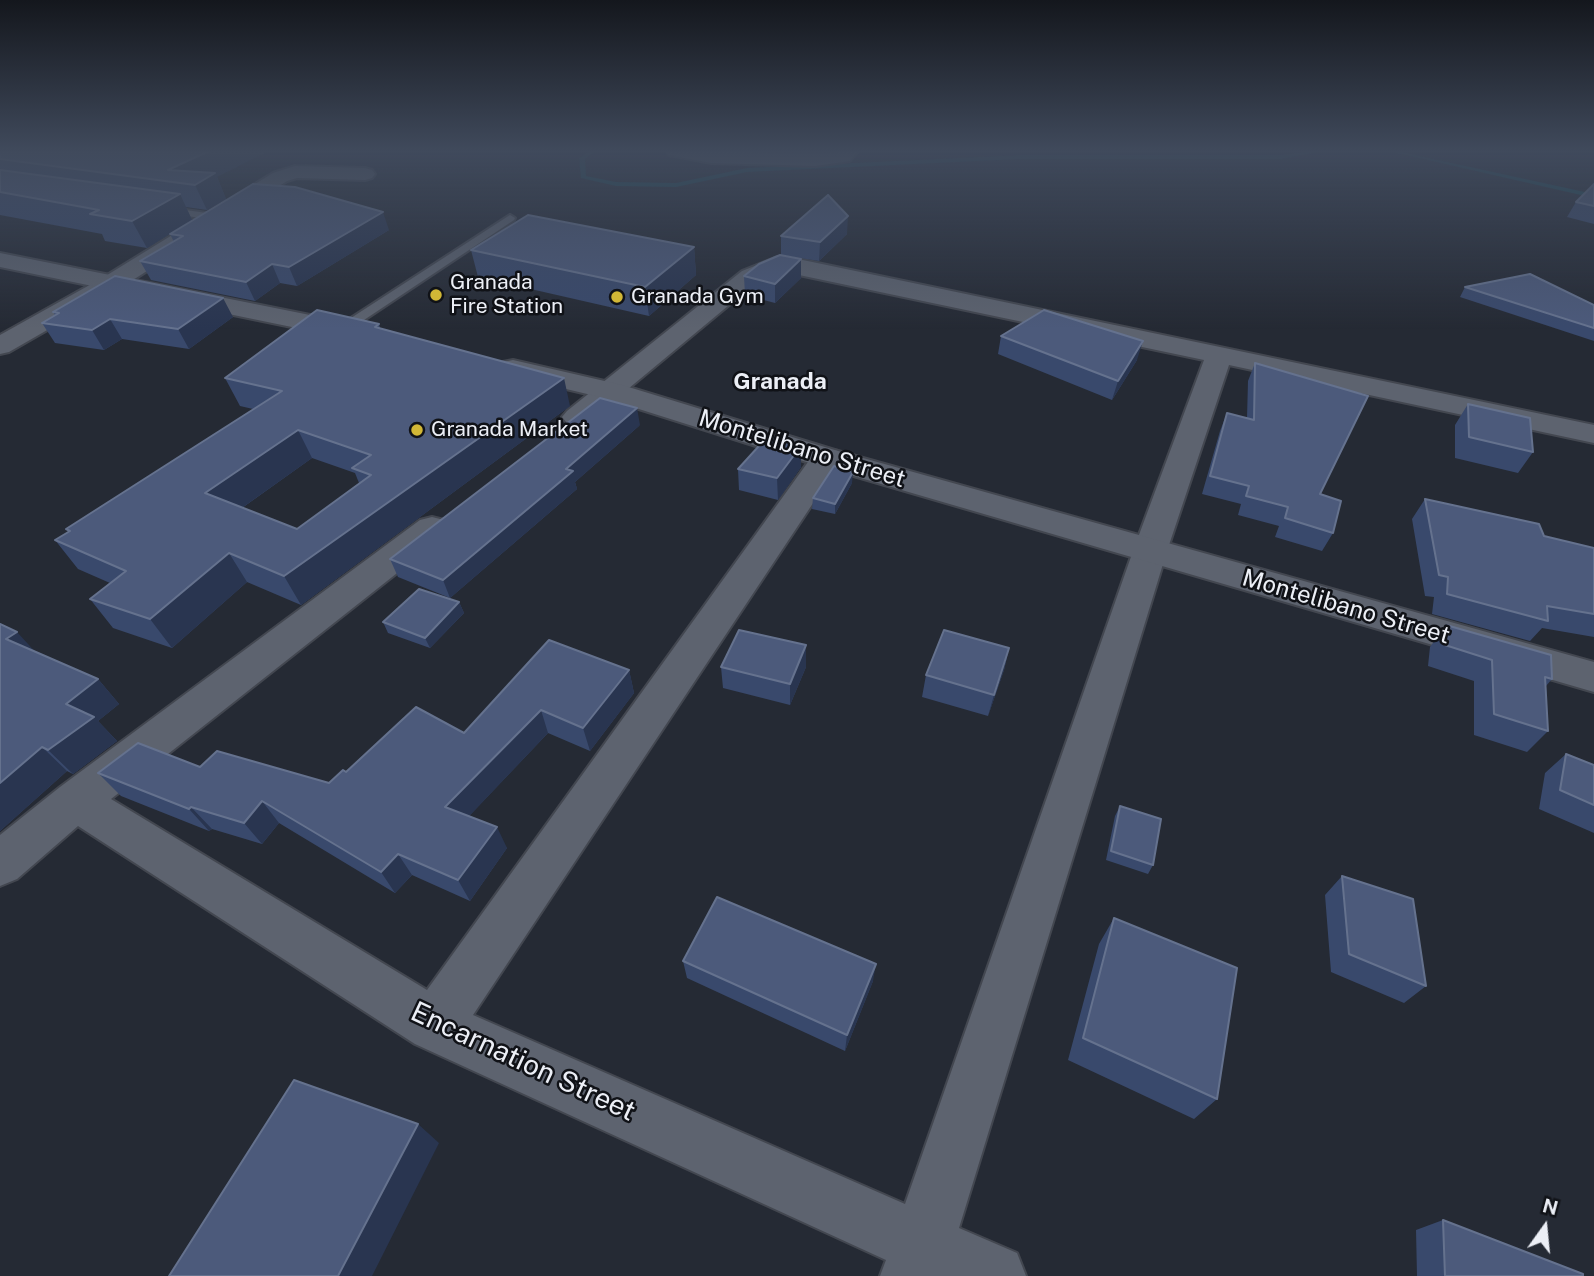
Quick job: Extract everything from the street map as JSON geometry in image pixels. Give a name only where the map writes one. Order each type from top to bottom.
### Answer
[{"type":"street","points":[[0,346],[113,282],[225,211]]},
{"type":"street","points":[[0,260],[382,338]]},
{"type":"street","points":[[546,441],[612,391],[750,276],[777,264],[798,265],[1594,434]]},
{"type":"street","points":[[917,1260],[1150,551],[1219,355]]},
{"type":"street","name":"Montelibano Street","points":[[490,363],[612,391],[827,458],[1594,677]]},
{"type":"street","points":[[434,1025],[827,458]]},
{"type":"street","points":[[0,864],[76,801],[459,508]]},
{"type":"street","name":"Encarnation Street","points":[[76,801],[434,1025],[917,1260],[994,1276]]},
{"type":"lane","points":[[166,211],[214,217]]},
{"type":"lane","points":[[341,329],[510,218]]},
{"type":"building","points":[[98,211],[151,211],[132,221],[90,214]]},
{"type":"building","points":[[209,211],[383,212],[289,267],[272,264],[246,282],[140,261],[183,236],[170,234]]},
{"type":"building","points":[[810,211],[843,211],[848,216],[820,242],[781,236]]},
{"type":"building","points":[[528,215],[694,247],[645,287],[471,250]]},
{"type":"building","points":[[780,255],[801,259],[775,284],[744,276],[759,264]]},
{"type":"building","points":[[1530,274],[1594,305],[1594,328],[1465,287]]},
{"type":"building","points":[[115,276],[223,298],[178,329],[110,319],[92,330],[42,323],[59,313],[53,312]]},
{"type":"building","points":[[317,310],[379,324],[375,327],[564,378],[284,576],[229,553],[150,619],[90,599],[126,571],[55,540],[70,531],[66,529],[282,391],[225,378]],"holes":[[[298,430],[371,455],[352,468],[371,475],[297,529],[205,493]]]},
{"type":"building","points":[[1044,310],[1143,341],[1118,381],[1001,336]]},
{"type":"building","points":[[1255,363],[1368,396],[1320,494],[1341,501],[1333,533],[1285,518],[1288,507],[1246,496],[1249,486],[1210,476],[1227,413],[1254,420]]},
{"type":"building","points":[[600,398],[637,408],[566,469],[573,471],[443,580],[390,559]]},
{"type":"building","points":[[1468,404],[1530,418],[1533,452],[1469,437]]},
{"type":"building","points":[[768,436],[801,446],[777,478],[738,469]]},
{"type":"building","points":[[834,466],[853,472],[835,504],[813,498]]},
{"type":"building","points":[[1425,499],[1539,524],[1544,536],[1594,548],[1594,614],[1547,606],[1548,621],[1447,594],[1448,577],[1439,575]]},
{"type":"building","points":[[419,589],[459,602],[425,638],[383,622]]},
{"type":"building","points":[[0,624],[17,632],[6,639],[98,679],[66,704],[94,717],[48,750],[42,747],[0,783]]},
{"type":"building","points":[[1446,625],[1551,655],[1552,679],[1545,677],[1548,731],[1494,714],[1492,660],[1445,645]]},
{"type":"building","points":[[739,630],[806,645],[790,684],[721,667]]},
{"type":"building","points":[[944,630],[1009,648],[994,695],[926,675]]},
{"type":"building","points":[[549,640],[629,670],[583,728],[541,710],[445,807],[497,827],[458,880],[398,854],[381,872],[262,801],[244,823],[191,807],[189,809],[98,773],[138,743],[200,767],[217,751],[329,783],[343,770],[346,772],[416,707],[464,733]]},
{"type":"building","points":[[1566,754],[1594,765],[1594,805],[1560,790]]},
{"type":"building","points":[[1120,806],[1161,819],[1153,865],[1111,851]]},
{"type":"building","points":[[1342,876],[1413,899],[1426,986],[1349,954]]},
{"type":"building","points":[[717,897],[876,964],[847,1035],[683,961]]},
{"type":"building","points":[[1114,918],[1237,968],[1217,1099],[1083,1038]]},
{"type":"building","points":[[294,1080],[418,1124],[338,1276],[169,1276]]},
{"type":"building","points":[[1443,1220],[1583,1274],[1583,1276],[1445,1276]]},
{"type":"place","name":"Granada Fire Station","points":[[436,295]]},
{"type":"place","name":"Granada Gym","points":[[617,297]]},
{"type":"place","name":"Granada Market","points":[[417,430]]},
{"type":"district","name":"Granada","points":[[780,382]]}]
